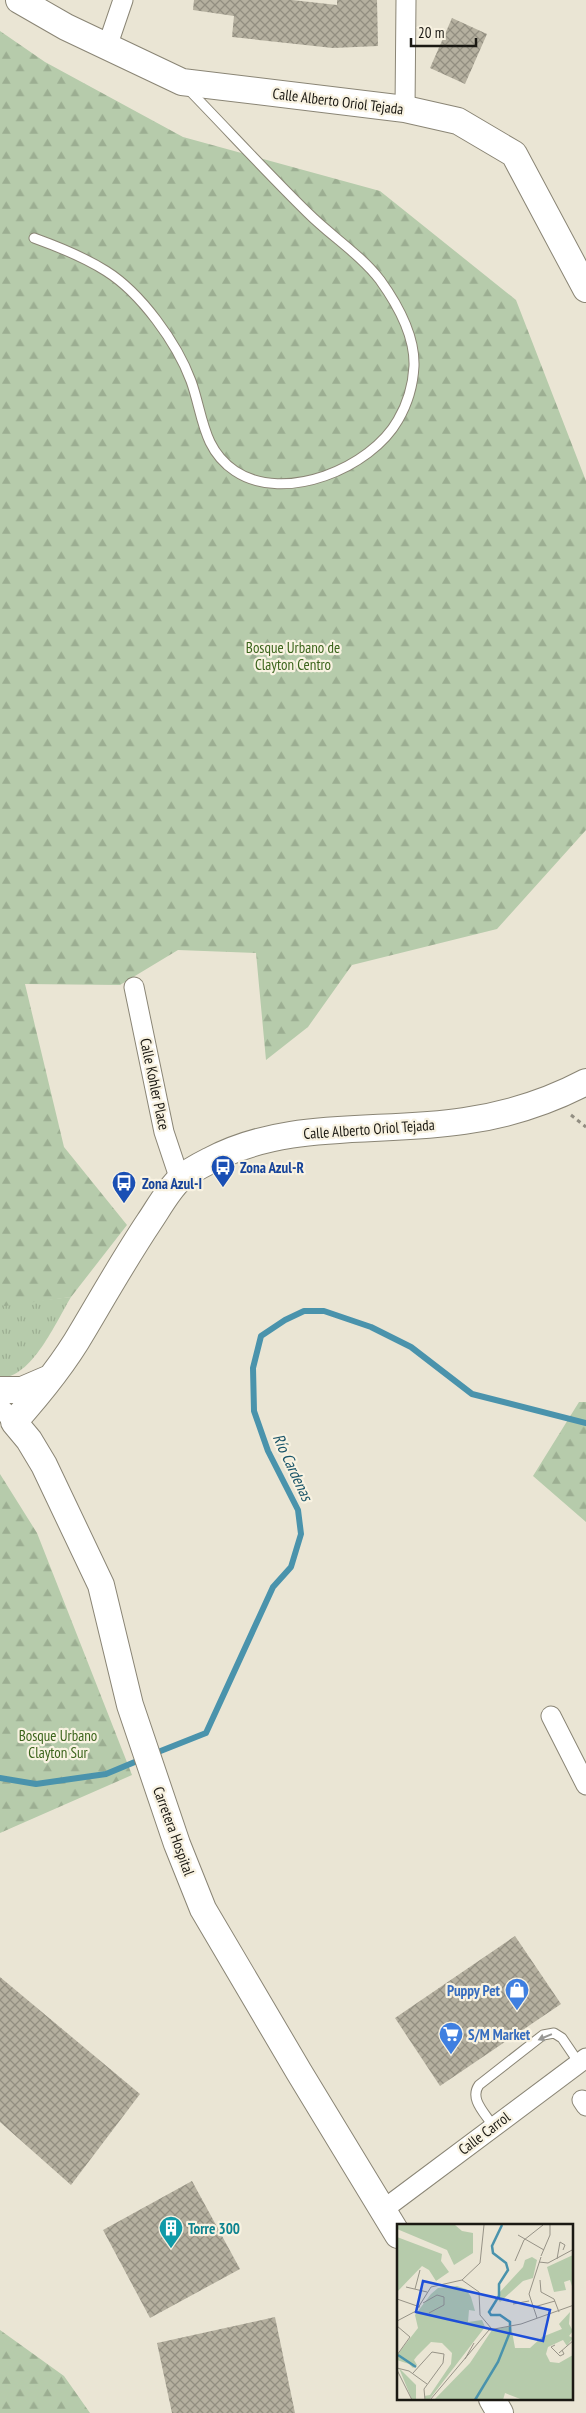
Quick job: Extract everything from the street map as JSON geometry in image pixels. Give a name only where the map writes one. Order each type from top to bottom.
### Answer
[{"type":"street","name":"Calle Alberto Oriol Tejada","points":[[18,0],[66,27],[182,82],[405,109],[458,120],[514,154],[586,289]]},
{"type":"street","points":[[107,46],[123,0]]},
{"type":"street","points":[[405,109],[406,0]]},
{"type":"street","name":"Calle Kohler Place","points":[[134,987],[164,1132],[180,1180]]},
{"type":"street","name":"Calle Alberto Oriol Tejada","points":[[7,1414],[53,1377],[81,1334],[116,1272],[180,1180],[226,1152],[251,1143],[319,1130],[465,1121],[550,1100],[586,1082]]},
{"type":"street","points":[[0,1390],[22,1390],[42,1384],[53,1377]]},
{"type":"street","points":[[44,1465],[39,1442],[40,1418],[53,1377]]},
{"type":"street","name":"Carretera Hospital","points":[[7,1414],[29,1440],[44,1465],[102,1584],[130,1705],[177,1844],[204,1909],[397,2233]]},
{"type":"street","points":[[551,1716],[586,1785]]},
{"type":"street","name":"Calle Carrol","points":[[384,2209],[582,2060]]},
{"type":"street","points":[[493,2400],[500,2413]]},
{"type":"lane","points":[[34,238],[71,253],[107,271],[137,297],[180,356],[192,382],[206,436],[216,452],[234,471],[262,482],[282,484],[304,481],[327,475],[347,466],[376,446],[398,421],[409,395],[413,375],[412,346],[408,328],[396,305],[379,279],[309,214],[182,82]]},
{"type":"lane","points":[[493,2126],[475,2098],[474,2092],[479,2085],[544,2036],[554,2034],[562,2038],[582,2060]]},
{"type":"green space","name":"Bosque Urbano de Clayton Centro","points":[[0,31],[45,62],[183,137],[380,191],[516,300],[586,481],[586,830],[497,929],[352,965],[308,1027],[266,1060],[256,953],[178,950],[120,985],[25,984],[64,1147],[127,1225],[71,1297],[5,1306],[0,1305]]},
{"type":"green space","points":[[71,1297],[33,1359],[12,1376],[0,1378],[0,1305]]},
{"type":"green space","points":[[579,1402],[586,1402],[586,1522],[533,1476]]},
{"type":"green space","name":"Bosque Urbano Clayton Sur","points":[[0,1474],[37,1533],[132,1775],[0,1833]]},
{"type":"green space","points":[[0,2330],[64,2376],[90,2413],[0,2413]]},
{"type":"building","points":[[194,0],[292,0],[337,5],[337,0],[377,0],[378,46],[333,48],[232,37],[234,16],[193,10]]},
{"type":"building","points":[[452,18],[487,34],[465,84],[430,68]]},
{"type":"building","points":[[515,1936],[561,2004],[440,2086],[395,2018]]},
{"type":"building","points":[[0,1977],[140,2094],[71,2185],[0,2122]]},
{"type":"building","name":"Torre 300","points":[[192,2181],[240,2269],[150,2318],[103,2230]]},
{"type":"building","points":[[275,2317],[295,2413],[172,2413],[157,2343]]},
{"type":"waterway","name":"Río Cardenas","points":[[153,1754],[206,1733],[273,1587],[291,1567],[301,1534],[298,1510],[268,1451],[254,1411],[253,1368],[261,1336],[285,1320],[304,1311],[324,1311],[371,1327],[411,1347],[472,1394],[586,1423]]},
{"type":"waterway","name":"Río Cardenas","points":[[0,1778],[36,1784],[106,1774],[142,1759]]},
{"type":"place","name":"Zona Azul-R","points":[[223,1188]]},
{"type":"place","name":"Zona Azul-I","points":[[124,1204]]},
{"type":"place","name":"Puppy Pet","points":[[517,2011]]},
{"type":"place","name":"S/M Market","points":[[451,2055]]},
{"type":"place","name":"Torre 300","points":[[171,2249]]}]
